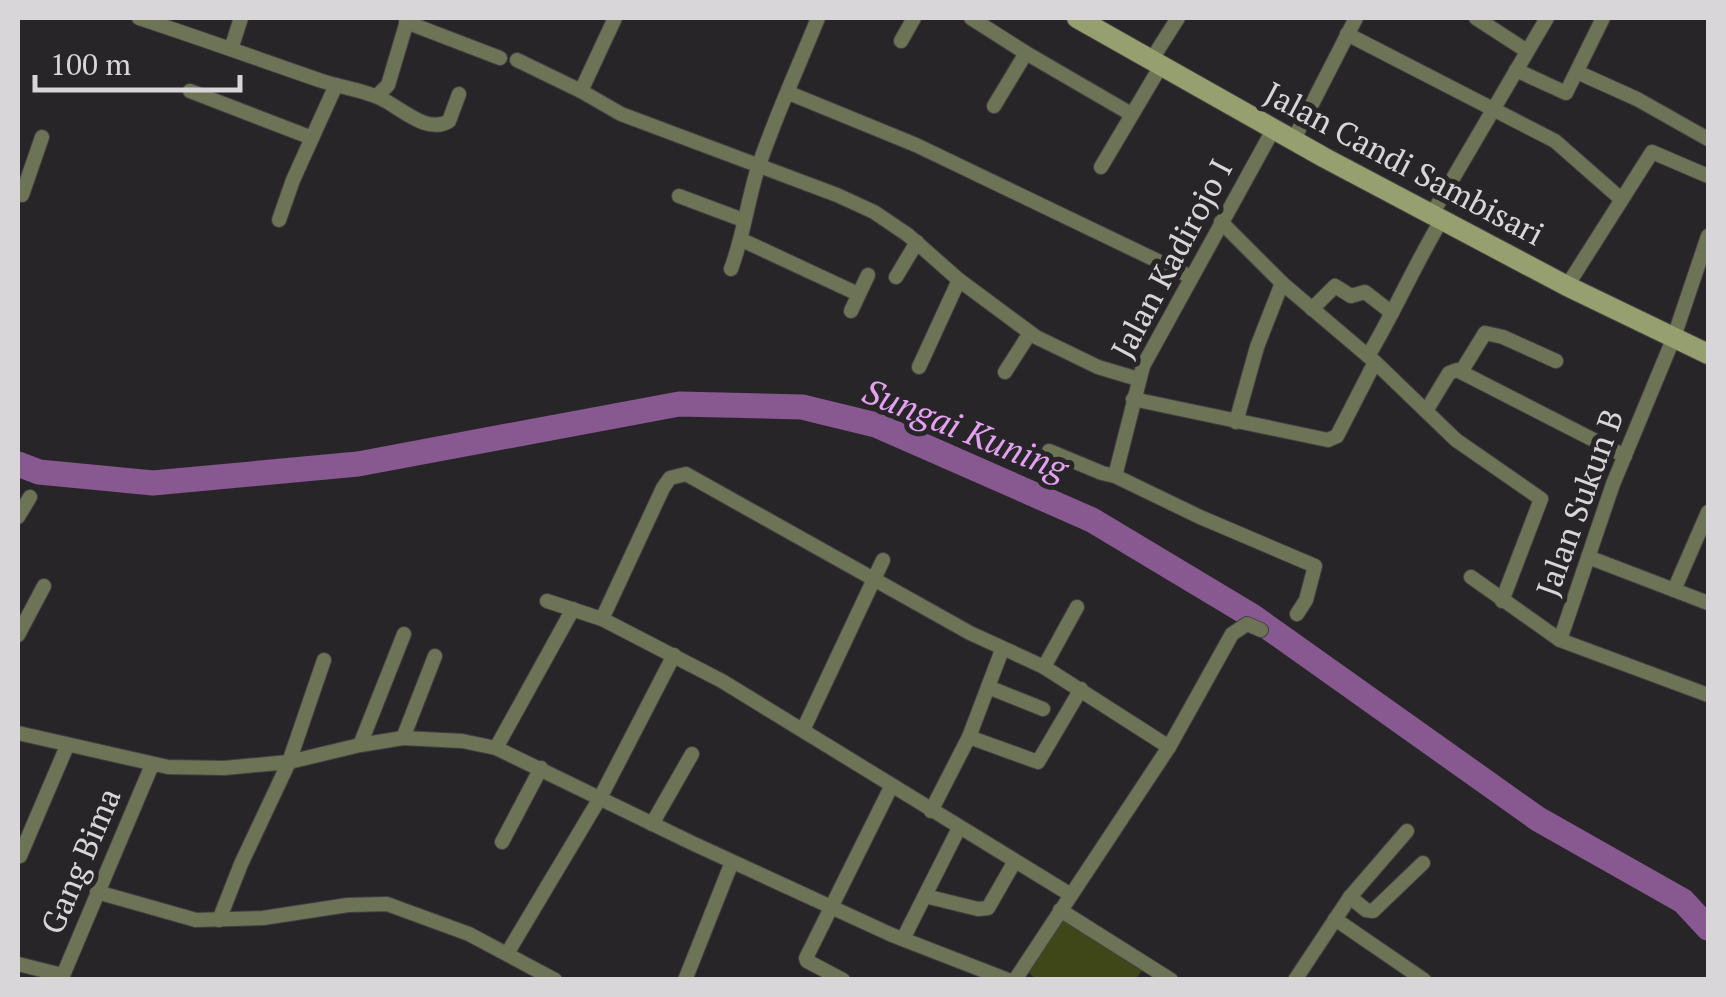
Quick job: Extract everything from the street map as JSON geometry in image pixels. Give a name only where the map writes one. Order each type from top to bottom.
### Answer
[{"type":"street","points":[[140,18],[336,86],[377,96],[417,120],[440,126],[449,122],[458,94]]},
{"type":"street","points":[[231,49],[242,18]]},
{"type":"street","points":[[731,269],[742,240],[759,166],[818,18]]},
{"type":"street","points":[[901,40],[914,18]]},
{"type":"street","points":[[970,18],[1131,114]]},
{"type":"street","name":"Jalan Candi Sambisari","points":[[1077,18],[1272,130],[1566,286],[1708,354]]},
{"type":"street","points":[[1101,167],[1178,18]]},
{"type":"street","points":[[1293,141],[1356,18]]},
{"type":"street","points":[[1476,18],[1527,51]]},
{"type":"street","points":[[1133,399],[1321,441],[1333,440],[1411,270],[1491,110],[1547,18]]},
{"type":"street","points":[[1516,70],[1564,94],[1603,18]]},
{"type":"street","points":[[581,91],[612,19]]},
{"type":"street","points":[[377,96],[388,85],[407,20],[500,58]]},
{"type":"street","points":[[1348,34],[1555,141],[1621,198]]},
{"type":"street","points":[[994,106],[1026,53]]},
{"type":"street","points":[[516,60],[621,114],[836,194],[874,212],[1030,333],[1098,367],[1138,379]]},
{"type":"street","points":[[1577,72],[1708,138]]},
{"type":"street","points":[[281,213],[292,180],[336,86]]},
{"type":"street","points":[[190,90],[312,138]]},
{"type":"street","points":[[789,93],[916,145],[1191,277]]},
{"type":"street","name":"Jalan Kadirojo I","points":[[1115,476],[1138,379],[1272,130]]},
{"type":"street","points":[[22,196],[23,176],[42,137]]},
{"type":"street","points":[[1566,286],[1654,152],[1708,176]]},
{"type":"street","points":[[679,196],[744,220]]},
{"type":"street","points":[[1221,222],[1282,283],[1372,359],[1456,440],[1541,499],[1502,601]]},
{"type":"street","name":"Jalan Sukun B","points":[[1708,236],[1560,640],[1708,695]]},
{"type":"street","points":[[742,240],[858,294]]},
{"type":"street","points":[[896,278],[917,242]]},
{"type":"street","points":[[850,311],[868,275]]},
{"type":"street","points":[[918,367],[959,280]]},
{"type":"street","points":[[1236,422],[1257,348],[1282,283]]},
{"type":"street","points":[[1312,309],[1335,286],[1351,296],[1364,292],[1392,313]]},
{"type":"street","points":[[1004,372],[1030,333]]},
{"type":"street","points":[[1460,372],[1485,334],[1504,336],[1556,361]]},
{"type":"street","points":[[1426,411],[1448,373],[1454,370],[1625,456]]},
{"type":"street","points":[[1049,451],[1115,476],[1315,566],[1306,600],[1297,614]]},
{"type":"street","points":[[602,619],[663,488],[679,474],[693,476],[874,580],[1081,689],[1169,747]]},
{"type":"street","points":[[18,518],[30,497]]},
{"type":"street","points":[[1674,590],[1708,512]]},
{"type":"street","points":[[1588,557],[1708,603]]},
{"type":"street","points":[[803,730],[883,560]]},
{"type":"street","points":[[1470,577],[1560,640]]},
{"type":"street","points":[[18,634],[44,586]]},
{"type":"street","points":[[547,601],[602,619],[674,656],[803,730],[1071,896]]},
{"type":"street","points":[[1044,668],[1077,607]]},
{"type":"street","points":[[496,748],[573,609]]},
{"type":"street","points":[[18,734],[152,765],[224,768],[289,762],[403,738],[462,741],[496,748],[903,939],[1012,980],[1169,747],[1232,634],[1247,624],[1261,630]]},
{"type":"street","points":[[360,745],[404,634]]},
{"type":"street","points":[[931,812],[969,737],[1002,650]]},
{"type":"street","points":[[403,738],[435,656]]},
{"type":"street","points":[[508,952],[600,798],[674,656]]},
{"type":"street","points":[[219,920],[289,762],[324,660]]},
{"type":"street","points":[[988,687],[1042,708]]},
{"type":"street","points":[[969,737],[1038,762],[1081,689]]},
{"type":"street","points":[[20,856],[67,746]]},
{"type":"street","points":[[652,824],[692,754]]},
{"type":"street","name":"Gang Bima","points":[[62,978],[152,765]]},
{"type":"street","points":[[502,842],[541,768]]},
{"type":"street","points":[[844,980],[806,960],[891,787]]},
{"type":"street","points":[[903,939],[959,828]]},
{"type":"street","points":[[1296,980],[1350,896],[1407,832]]},
{"type":"street","points":[[925,896],[988,908],[1015,861]]},
{"type":"street","points":[[685,980],[732,862]]},
{"type":"street","points":[[1350,896],[1373,911],[1424,862]]},
{"type":"street","points":[[97,892],[196,920],[387,904],[508,952],[555,980]]},
{"type":"street","points":[[1060,910],[1171,980]]},
{"type":"street","points":[[1336,919],[1424,980]]},
{"type":"street","points":[[18,964],[62,978]]},
{"type":"green space","points":[[1061,918],[1143,969],[1135,980],[1036,979],[1029,973]]},
{"type":"waterway","name":"Sungai Kuning","points":[[18,464],[39,472],[153,483],[358,464],[679,404],[802,407],[876,425],[1092,520],[1252,616],[1538,819],[1683,901],[1708,928]]}]
